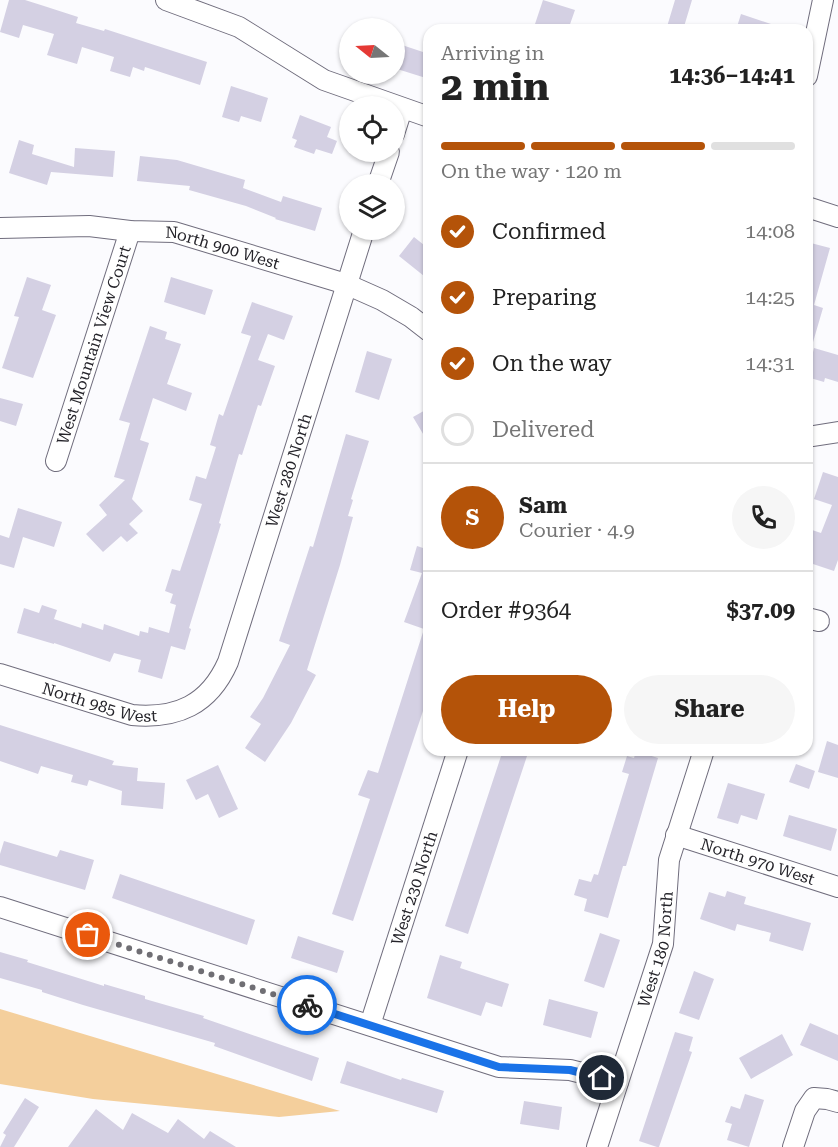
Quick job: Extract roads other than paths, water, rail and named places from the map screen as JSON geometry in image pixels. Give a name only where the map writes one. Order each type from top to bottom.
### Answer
[{"type":"street","points":[[166,0],[239,27],[324,80],[367,96]]},
{"type":"street","points":[[813,48],[823,0]]},
{"type":"street","points":[[405,110],[423,115]]},
{"type":"street","points":[[813,209],[838,217]]},
{"type":"street","name":"North 900 West","points":[[0,228],[89,226],[130,231],[174,232],[346,284],[382,300],[423,326]]},
{"type":"street","name":"West Mountain View Court","points":[[56,461],[130,231]]},
{"type":"street","name":"West 280 North","points":[[197,702],[213,690],[228,662],[361,240]]},
{"type":"street","points":[[813,436],[838,432]]},
{"type":"street","name":"North 985 West","points":[[0,674],[132,715],[153,717],[172,714],[197,702]]},
{"type":"street","name":"West 230 North","points":[[370,1025],[456,756]]},
{"type":"street","name":"West 180 North","points":[[597,1147],[663,945],[669,860],[702,756]]},
{"type":"street","name":"North 970 West","points":[[676,835],[838,887]]},
{"type":"street","points":[[0,907],[499,1067],[570,1070],[618,1082]]},
{"type":"street","points":[[793,1147],[805,1112],[814,1098],[838,1102]]}]
